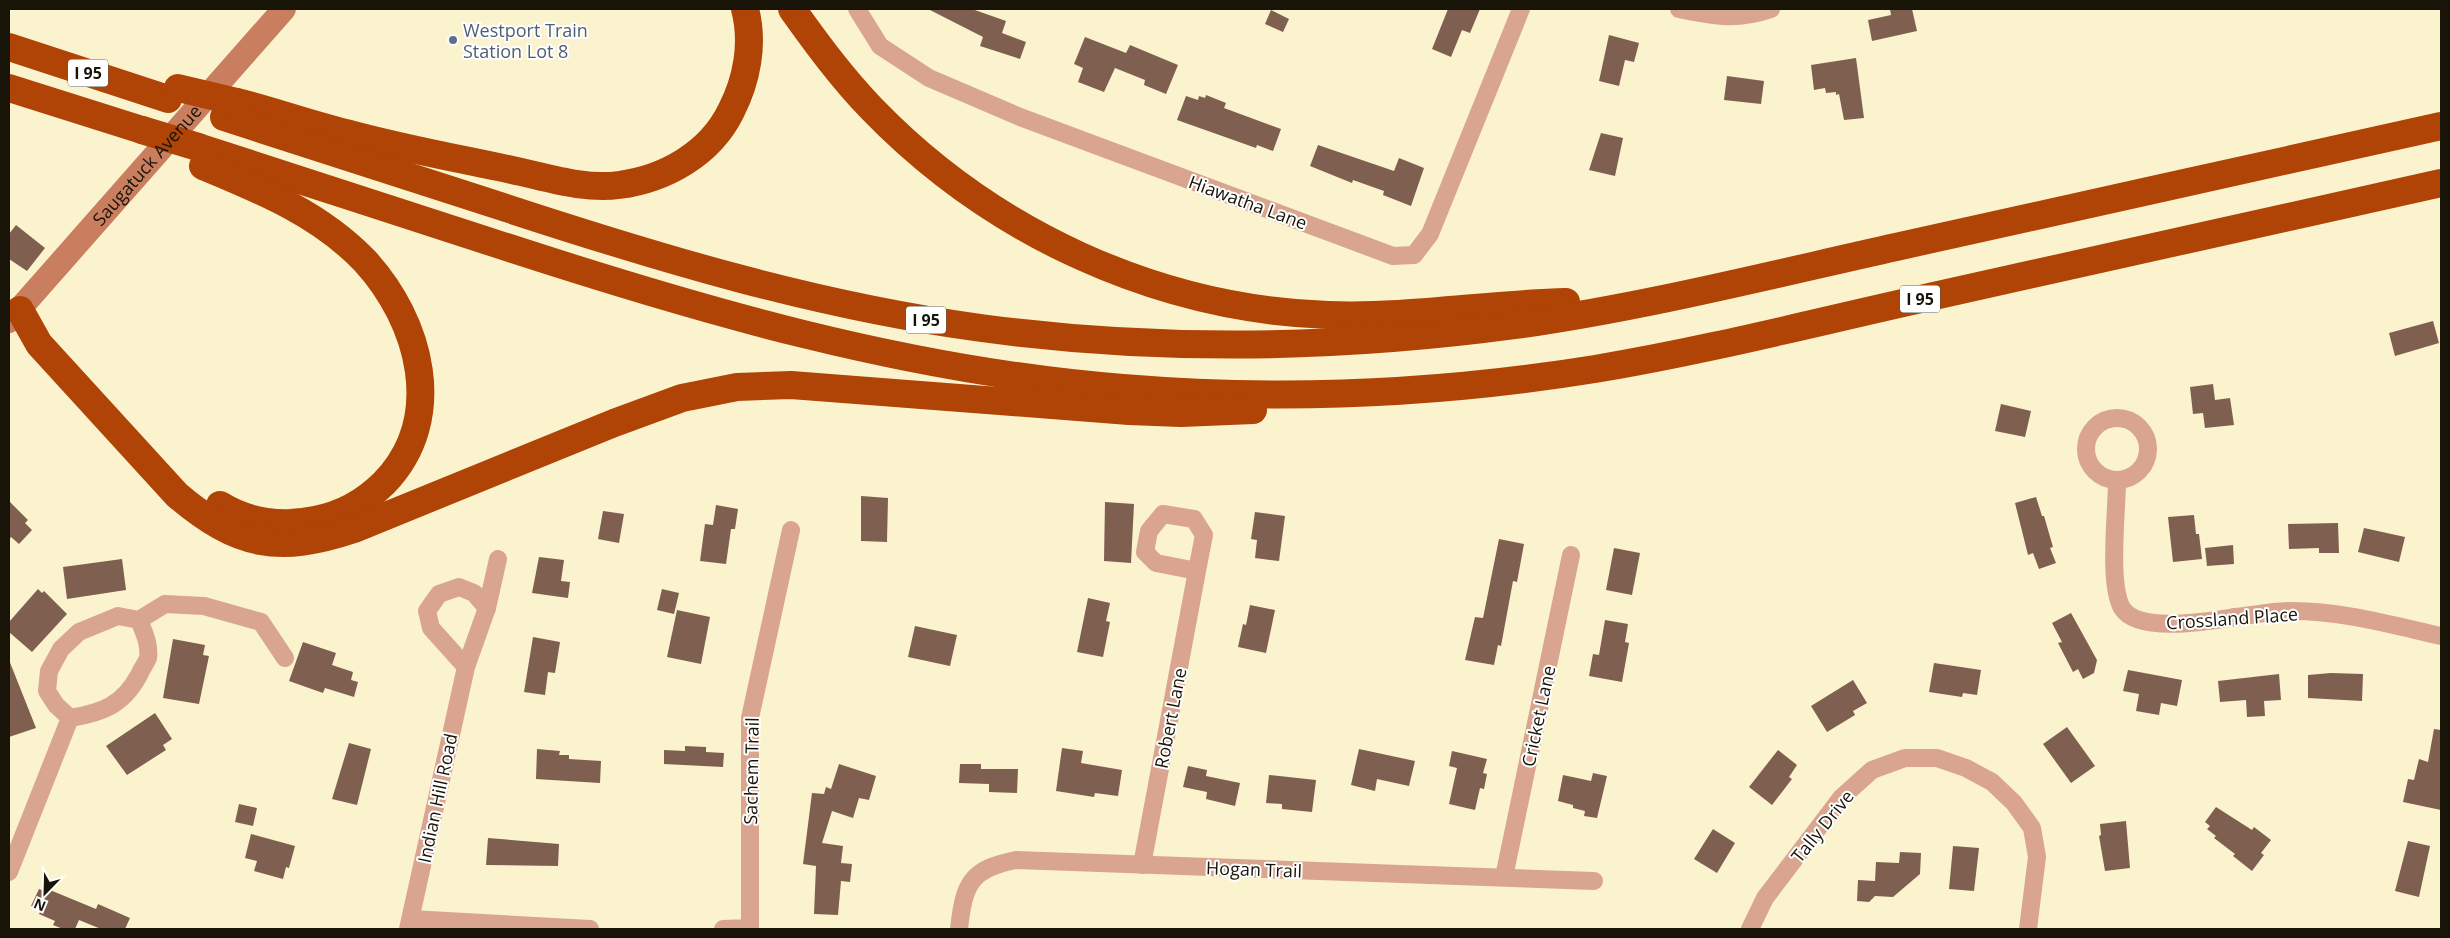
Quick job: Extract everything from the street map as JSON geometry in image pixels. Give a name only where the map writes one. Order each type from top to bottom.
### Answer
[{"type":"highway","points":[[230,110],[534,174],[601,186],[634,183],[665,173],[695,155],[719,131],[729,116],[740,93],[747,67],[748,33],[745,9]]},
{"type":"highway","points":[[792,9],[832,64],[871,108],[913,148],[951,179],[1006,217],[1052,243],[1100,265],[1153,284],[1235,305],[1327,315],[1414,314],[1530,303],[1653,300]]},
{"type":"highway","name":"I 95","points":[[9,47],[49,60],[230,110],[591,235],[719,274],[852,306],[985,328],[1108,340],[1186,344],[1321,343],[1414,336],[1520,324],[1653,300],[2441,126]]},
{"type":"highway","name":"I 95","points":[[9,88],[50,100],[192,153],[657,295],[787,331],[853,346],[988,371],[1121,388],[1257,394],[1394,391],[1528,378],[1662,356],[2441,183]]},
{"type":"highway","points":[[15,315],[45,324],[190,483],[227,509],[246,518],[264,522],[305,522],[344,511],[378,488],[393,474],[410,445],[421,403],[420,372],[417,355],[403,318],[393,300],[365,261],[336,235],[313,218],[192,153]]},
{"type":"highway","points":[[15,315],[39,344],[177,495],[205,517],[238,535],[260,541],[284,544],[306,543],[354,529],[652,408],[710,391],[737,386],[799,385],[1077,408],[1182,413],[1273,408],[1394,391]]},
{"type":"main road","name":"Saugatuck Avenue","points":[[15,315],[284,9]]},
{"type":"street","name":"Hiawatha Lane","points":[[857,9],[880,46],[929,78],[1020,117],[1392,256],[1414,255],[1430,234],[1522,9]]},
{"type":"street","points":[[1679,9],[1719,17],[1750,16],[1771,9]]},
{"type":"street","name":"Crossland Place","points":[[2118,480],[2116,591],[2123,610],[2140,619],[2161,624],[2190,623],[2291,611],[2346,614],[2441,636]]},
{"type":"street","name":"Sachem Trail","points":[[722,929],[750,928],[750,718],[791,530]]},
{"type":"street","name":"Cricket Lane","points":[[1504,877],[1571,555]]},
{"type":"street","name":"Indian Hill Road","points":[[410,924],[466,668],[487,608],[498,559]]},
{"type":"street","name":"Robert Lane","points":[[1142,865],[1198,571]]},
{"type":"street","points":[[466,668],[431,628],[427,611],[439,594],[459,587],[474,593],[487,608]]},
{"type":"street","points":[[70,718],[56,705],[47,691],[49,671],[61,649],[79,632],[118,616],[139,620],[165,604],[204,606],[261,622],[285,658]]},
{"type":"street","points":[[70,718],[92,715],[111,708],[133,686],[148,658],[146,638],[139,620]]},
{"type":"street","points":[[9,872],[70,718]]},
{"type":"street","name":"Tally Drive","points":[[1750,929],[1766,898],[1841,798],[1872,770],[1905,758],[1937,758],[1966,768],[1992,782],[2014,803],[2032,828],[2037,857],[2035,889],[2028,929]]},
{"type":"street","name":"Hogan Trail","points":[[959,929],[962,900],[975,876],[992,864],[1016,860],[1594,881]]},
{"type":"street","points":[[410,924],[590,929]]},
{"type":"building","points":[[928,9],[972,9],[1006,21],[1002,33],[1026,42],[1020,59],[980,46],[983,37]]},
{"type":"building","points":[[1448,9],[1480,9],[1470,33],[1462,30],[1451,57],[1432,49]]},
{"type":"building","points":[[1890,9],[1912,9],[1917,31],[1872,41],[1868,20],[1891,15]]},
{"type":"building","points":[[1271,10],[1289,19],[1283,32],[1265,24]]},
{"type":"building","points":[[1609,35],[1639,43],[1634,62],[1625,60],[1619,86],[1599,81]]},
{"type":"building","points":[[1085,37],[1126,53],[1130,45],[1178,65],[1166,94],[1144,85],[1145,80],[1115,68],[1104,92],[1078,82],[1083,68],[1074,64]]},
{"type":"building","points":[[1856,58],[1864,118],[1844,120],[1839,94],[1836,95],[1836,92],[1826,93],[1825,88],[1814,90],[1811,65]]},
{"type":"building","points":[[1727,76],[1764,81],[1761,104],[1724,100]]},
{"type":"building","points":[[1206,95],[1226,103],[1224,108],[1281,129],[1273,151],[1257,145],[1256,148],[1177,120],[1186,96],[1198,100],[1199,96],[1205,98]]},
{"type":"building","points":[[1601,133],[1623,138],[1615,176],[1589,170]]},
{"type":"building","points":[[1318,145],[1394,171],[1399,158],[1424,168],[1411,206],[1383,195],[1384,191],[1353,180],[1352,183],[1310,166]]},
{"type":"building","points":[[16,225],[45,248],[27,271],[9,259],[9,234]]},
{"type":"building","points":[[2433,321],[2439,343],[2395,356],[2389,333]]},
{"type":"building","points":[[2213,384],[2215,400],[2230,398],[2234,425],[2205,428],[2203,413],[2193,414],[2190,387]]},
{"type":"building","points":[[2001,404],[2031,411],[2025,437],[1995,431]]},
{"type":"building","points":[[861,496],[888,498],[887,542],[861,541]]},
{"type":"building","points":[[2036,497],[2042,516],[2044,516],[2053,547],[2050,548],[2056,563],[2039,569],[2033,553],[2028,555],[2015,503]]},
{"type":"building","points":[[9,501],[28,520],[25,523],[32,530],[19,544],[11,537],[9,540]]},
{"type":"building","points":[[1105,502],[1134,504],[1131,563],[1104,561]]},
{"type":"building","points":[[716,505],[738,509],[735,529],[731,529],[726,564],[700,561],[705,524],[713,525]]},
{"type":"building","points":[[603,511],[624,514],[619,543],[598,539]]},
{"type":"building","points":[[1255,512],[1285,516],[1279,561],[1255,558],[1257,540],[1251,539]]},
{"type":"building","points":[[2194,515],[2196,534],[2199,534],[2202,559],[2173,562],[2168,517]]},
{"type":"building","points":[[2338,523],[2339,553],[2319,553],[2319,548],[2289,549],[2288,524]]},
{"type":"building","points":[[2364,528],[2405,537],[2399,562],[2358,552]]},
{"type":"building","points":[[1499,539],[1524,544],[1517,582],[1513,581],[1501,646],[1498,645],[1494,665],[1465,660],[1475,617],[1483,618]]},
{"type":"building","points":[[2233,545],[2234,564],[2207,566],[2205,548]]},
{"type":"building","points":[[1614,548],[1640,553],[1632,595],[1606,590]]},
{"type":"building","points":[[539,557],[564,560],[561,581],[570,582],[568,598],[532,593]]},
{"type":"building","points":[[122,559],[126,590],[67,599],[63,567]]},
{"type":"building","points":[[38,589],[42,593],[44,591],[67,614],[32,652],[9,632],[9,622]]},
{"type":"building","points":[[662,589],[679,593],[674,614],[657,610]]},
{"type":"building","points":[[1088,598],[1110,603],[1106,621],[1110,622],[1103,657],[1077,652]]},
{"type":"building","points":[[1250,605],[1275,610],[1266,653],[1238,647],[1243,624],[1246,625]]},
{"type":"building","points":[[677,610],[710,617],[701,664],[667,657]]},
{"type":"building","points":[[2071,613],[2097,660],[2094,673],[2083,679],[2078,669],[2073,672],[2058,643],[2062,642],[2052,623]]},
{"type":"building","points":[[1605,620],[1628,624],[1625,642],[1629,643],[1622,682],[1589,676],[1593,654],[1599,655]]},
{"type":"building","points":[[915,626],[957,635],[950,666],[908,657]]},
{"type":"building","points":[[533,637],[560,642],[555,673],[548,672],[545,695],[524,692]]},
{"type":"building","points":[[173,639],[205,645],[203,655],[209,656],[199,704],[163,698]]},
{"type":"building","points":[[303,642],[336,653],[332,665],[353,672],[351,680],[358,682],[354,697],[325,688],[323,693],[289,681]]},
{"type":"building","points":[[9,660],[36,728],[9,737]]},
{"type":"building","points":[[1934,663],[1981,670],[1977,695],[1963,693],[1962,697],[1929,692]]},
{"type":"building","points":[[2128,670],[2182,680],[2177,706],[2161,703],[2159,715],[2136,711],[2139,694],[2123,691]]},
{"type":"building","points":[[2331,673],[2363,674],[2362,701],[2308,698],[2308,675]]},
{"type":"building","points":[[2279,674],[2281,700],[2264,701],[2265,716],[2247,717],[2246,700],[2220,702],[2218,681]]},
{"type":"building","points":[[1853,680],[1867,703],[1853,711],[1855,715],[1827,732],[1811,706]]},
{"type":"building","points":[[155,713],[172,739],[163,745],[166,750],[127,775],[106,746]]},
{"type":"building","points":[[2067,727],[2095,766],[2071,783],[2043,744]]},
{"type":"building","points":[[2434,729],[2441,730],[2441,810],[2403,802],[2408,779],[2414,780],[2419,759],[2428,762]]},
{"type":"building","points":[[349,743],[371,749],[357,805],[332,799]]},
{"type":"building","points":[[685,746],[706,747],[706,752],[724,753],[723,767],[664,764],[664,750],[685,751]]},
{"type":"building","points":[[1062,748],[1083,751],[1081,763],[1122,770],[1118,796],[1095,793],[1094,797],[1056,791]]},
{"type":"building","points":[[537,749],[560,751],[559,755],[569,755],[569,759],[601,761],[600,783],[536,779]]},
{"type":"building","points":[[1359,749],[1415,761],[1409,786],[1377,779],[1375,791],[1351,785]]},
{"type":"building","points":[[1778,750],[1797,765],[1789,777],[1792,779],[1772,805],[1749,787]]},
{"type":"building","points":[[1452,751],[1487,759],[1483,773],[1487,774],[1484,789],[1480,788],[1475,810],[1449,804],[1457,768],[1449,766]]},
{"type":"building","points":[[839,764],[876,776],[869,800],[859,798],[853,818],[832,811],[822,843],[843,846],[841,863],[852,864],[850,882],[841,881],[838,915],[814,914],[816,866],[803,864],[812,793],[824,794],[826,787],[831,789]]},
{"type":"building","points":[[960,764],[981,764],[981,769],[1018,769],[1017,793],[989,792],[989,784],[959,783]]},
{"type":"building","points":[[1188,766],[1207,770],[1206,776],[1240,783],[1235,806],[1206,799],[1207,792],[1183,787]]},
{"type":"building","points":[[1593,773],[1607,776],[1597,818],[1584,816],[1585,811],[1558,801],[1563,775],[1591,781]]},
{"type":"building","points":[[1269,775],[1316,780],[1312,812],[1282,809],[1282,804],[1266,803]]},
{"type":"building","points":[[239,804],[257,808],[253,826],[235,822]]},
{"type":"building","points":[[2216,807],[2252,830],[2254,827],[2271,840],[2261,853],[2264,855],[2252,871],[2233,856],[2235,854],[2214,838],[2216,836],[2207,829],[2210,826],[2205,822]]},
{"type":"building","points":[[2126,821],[2130,868],[2105,871],[2099,836],[2101,835],[2100,824]]},
{"type":"building","points":[[1713,829],[1735,843],[1717,873],[1694,859]]},
{"type":"building","points":[[251,834],[295,846],[289,868],[286,867],[283,879],[254,871],[257,861],[245,858]]},
{"type":"building","points":[[488,838],[559,844],[558,866],[486,865]]},
{"type":"building","points":[[2408,841],[2430,846],[2419,897],[2395,891]]},
{"type":"building","points":[[1953,846],[1979,848],[1974,891],[1949,889]]},
{"type":"building","points":[[1900,852],[1921,853],[1920,874],[1893,897],[1875,896],[1869,902],[1857,901],[1858,880],[1875,881],[1876,862],[1899,863]]},
{"type":"building","points":[[39,889],[48,893],[50,890],[96,909],[98,904],[130,918],[125,929],[101,929],[79,920],[75,929],[63,929],[53,925],[55,921],[39,914],[41,910],[31,906]]},
{"type":"place","name":"Westport Train Station Lot 8","points":[[453,40]]}]
